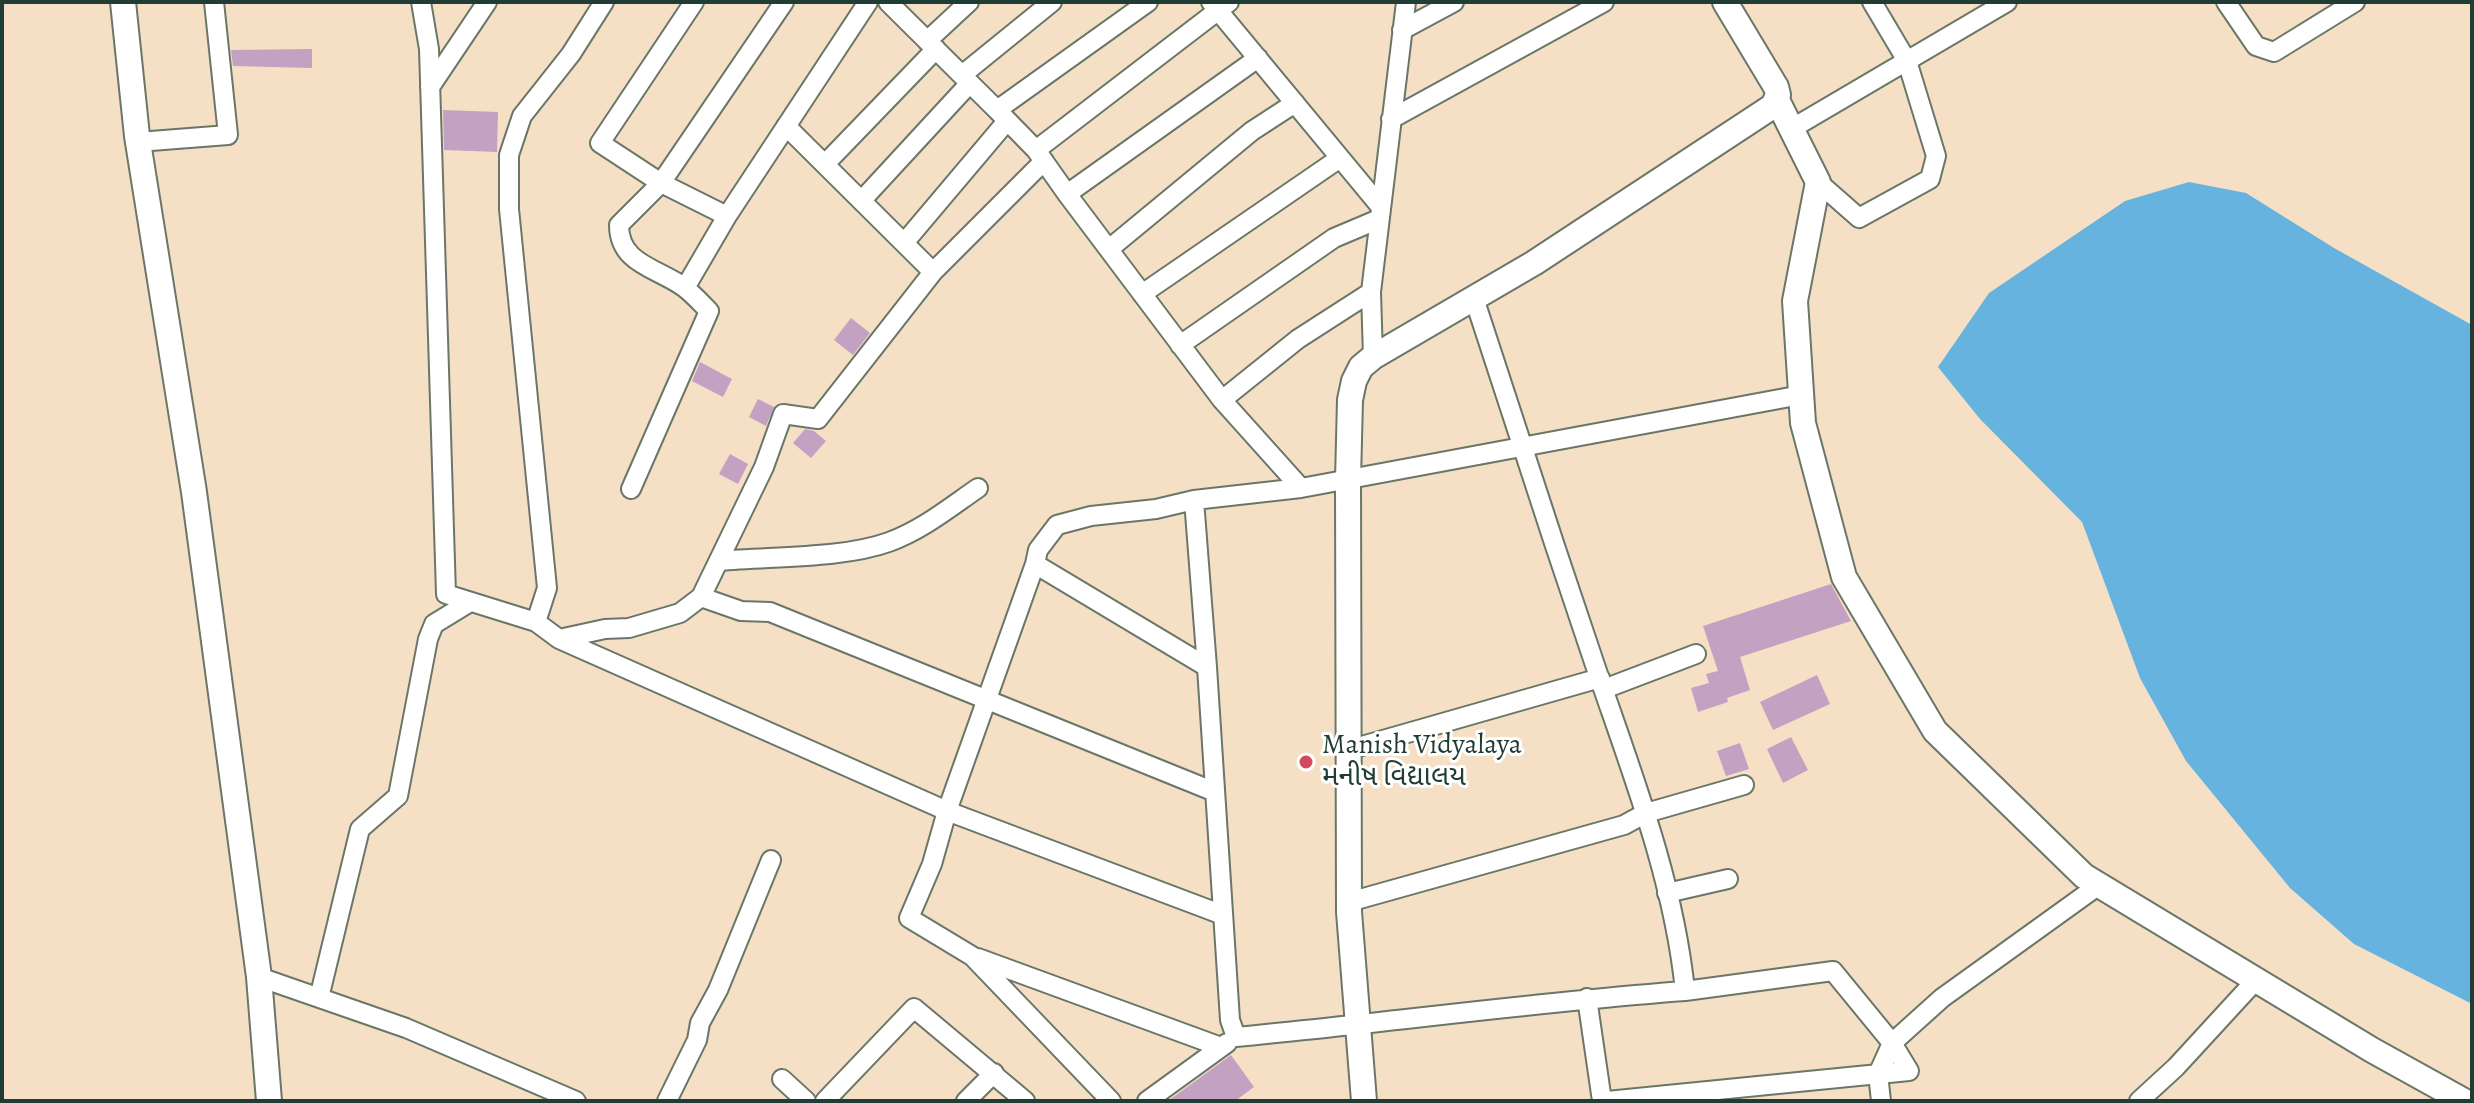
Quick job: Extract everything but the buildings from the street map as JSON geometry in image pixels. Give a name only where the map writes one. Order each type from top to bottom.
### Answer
[{"type":"main road","points":[[123,2],[138,142],[194,492],[259,977],[269,1101]]},
{"type":"main road","points":[[1725,2],[1776,87],[1777,100],[1818,182],[1795,301],[1801,395],[1803,423],[1844,577],[1935,731],[2084,876],[2372,1050],[2464,1101]]},
{"type":"main road","points":[[1364,1101],[1349,902],[1348,480],[1350,400],[1354,381],[1361,367],[1373,357],[1534,263],[1756,118],[1777,100]]},
{"type":"street","points":[[138,142],[228,135],[214,2]]},
{"type":"street","points":[[421,2],[429,49],[446,594],[536,622],[559,639],[947,811],[1223,915]]},
{"type":"street","points":[[430,87],[487,2]]},
{"type":"street","points":[[536,622],[547,588],[509,209],[509,155],[522,116],[571,54],[604,2]]},
{"type":"street","points":[[694,2],[600,143],[661,183],[727,216]]},
{"type":"street","points":[[631,489],[709,311],[685,288],[631,257],[619,239],[619,225],[661,183],[784,2]]},
{"type":"street","points":[[685,288],[727,216],[868,2]]},
{"type":"street","points":[[825,164],[969,2]]},
{"type":"street","points":[[862,200],[966,79],[1052,2]]},
{"type":"street","points":[[904,243],[1002,115],[1148,2]]},
{"type":"street","points":[[1373,357],[1371,292],[1406,2]]},
{"type":"street","points":[[1402,30],[1454,2]]},
{"type":"street","points":[[1391,119],[1604,2]]},
{"type":"street","points":[[1818,182],[1859,218],[1930,179],[1936,156],[1907,61],[1872,2]]},
{"type":"street","points":[[1791,129],[2007,2]]},
{"type":"street","points":[[2226,2],[2256,46],[2274,52],[2355,2]]},
{"type":"street","points":[[892,4],[1040,155],[1222,400],[1301,488]]},
{"type":"street","points":[[559,639],[605,629],[629,628],[680,613],[701,597],[764,467],[783,414],[818,419],[933,272],[1040,155],[1220,5],[1380,213]]},
{"type":"street","points":[[1067,194],[1258,58]]},
{"type":"street","points":[[1109,249],[1252,131],[1295,103]]},
{"type":"street","points":[[786,126],[933,272]]},
{"type":"street","points":[[1142,294],[1340,158]]},
{"type":"street","points":[[1180,345],[1334,238],[1380,213]]},
{"type":"street","points":[[1222,400],[1298,339],[1371,292]]},
{"type":"street","points":[[1474,298],[1521,447],[1646,813],[1680,940],[1685,991]]},
{"type":"street","points":[[1587,998],[1604,1101],[1909,1071],[1892,1043],[1833,971],[1685,991],[1587,998],[1229,1042],[972,956],[909,918],[932,864],[947,811],[1038,550],[1057,525],[1091,516],[1156,509],[1194,500],[1348,480],[1801,395]]},
{"type":"street","points":[[719,561],[827,554],[888,542],[941,516],[978,488]]},
{"type":"street","points":[[1194,500],[1230,1020],[1229,1042]]},
{"type":"street","points":[[1035,564],[1207,667]]},
{"type":"street","points":[[701,597],[741,611],[770,612],[1215,792]]},
{"type":"street","points":[[319,998],[360,829],[398,796],[428,639],[434,624],[470,602]]},
{"type":"street","points":[[1348,750],[1602,684],[1696,654]]},
{"type":"street","points":[[1349,902],[1624,825],[1646,813],[1744,785]]},
{"type":"street","points":[[667,1101],[697,1040],[700,1023],[718,990],[771,860]]},
{"type":"street","points":[[1667,893],[1728,879]]},
{"type":"street","points":[[1881,1101],[1878,1074],[1892,1043],[1942,998],[2099,885]]},
{"type":"street","points":[[972,956],[1111,1101]]},
{"type":"street","points":[[259,977],[406,1028],[576,1101]]},
{"type":"street","points":[[2139,1101],[2176,1067],[2256,980]]},
{"type":"street","points":[[825,1101],[914,1008],[1025,1101]]},
{"type":"street","points":[[1147,1101],[1229,1042]]},
{"type":"street","points":[[966,1101],[994,1073]]},
{"type":"street","points":[[782,1079],[806,1101]]},
{"type":"water","points":[[2189,182],[2246,193],[2334,248],[2472,325],[2472,1004],[2354,944],[2290,888],[2186,761],[2140,678],[2082,522],[1980,419],[1938,367],[1989,293],[2125,201]]},
{"type":"place","name":"Manish Vidyalaya મનીષ વિદ્યાલય","points":[[1306,762]]}]
